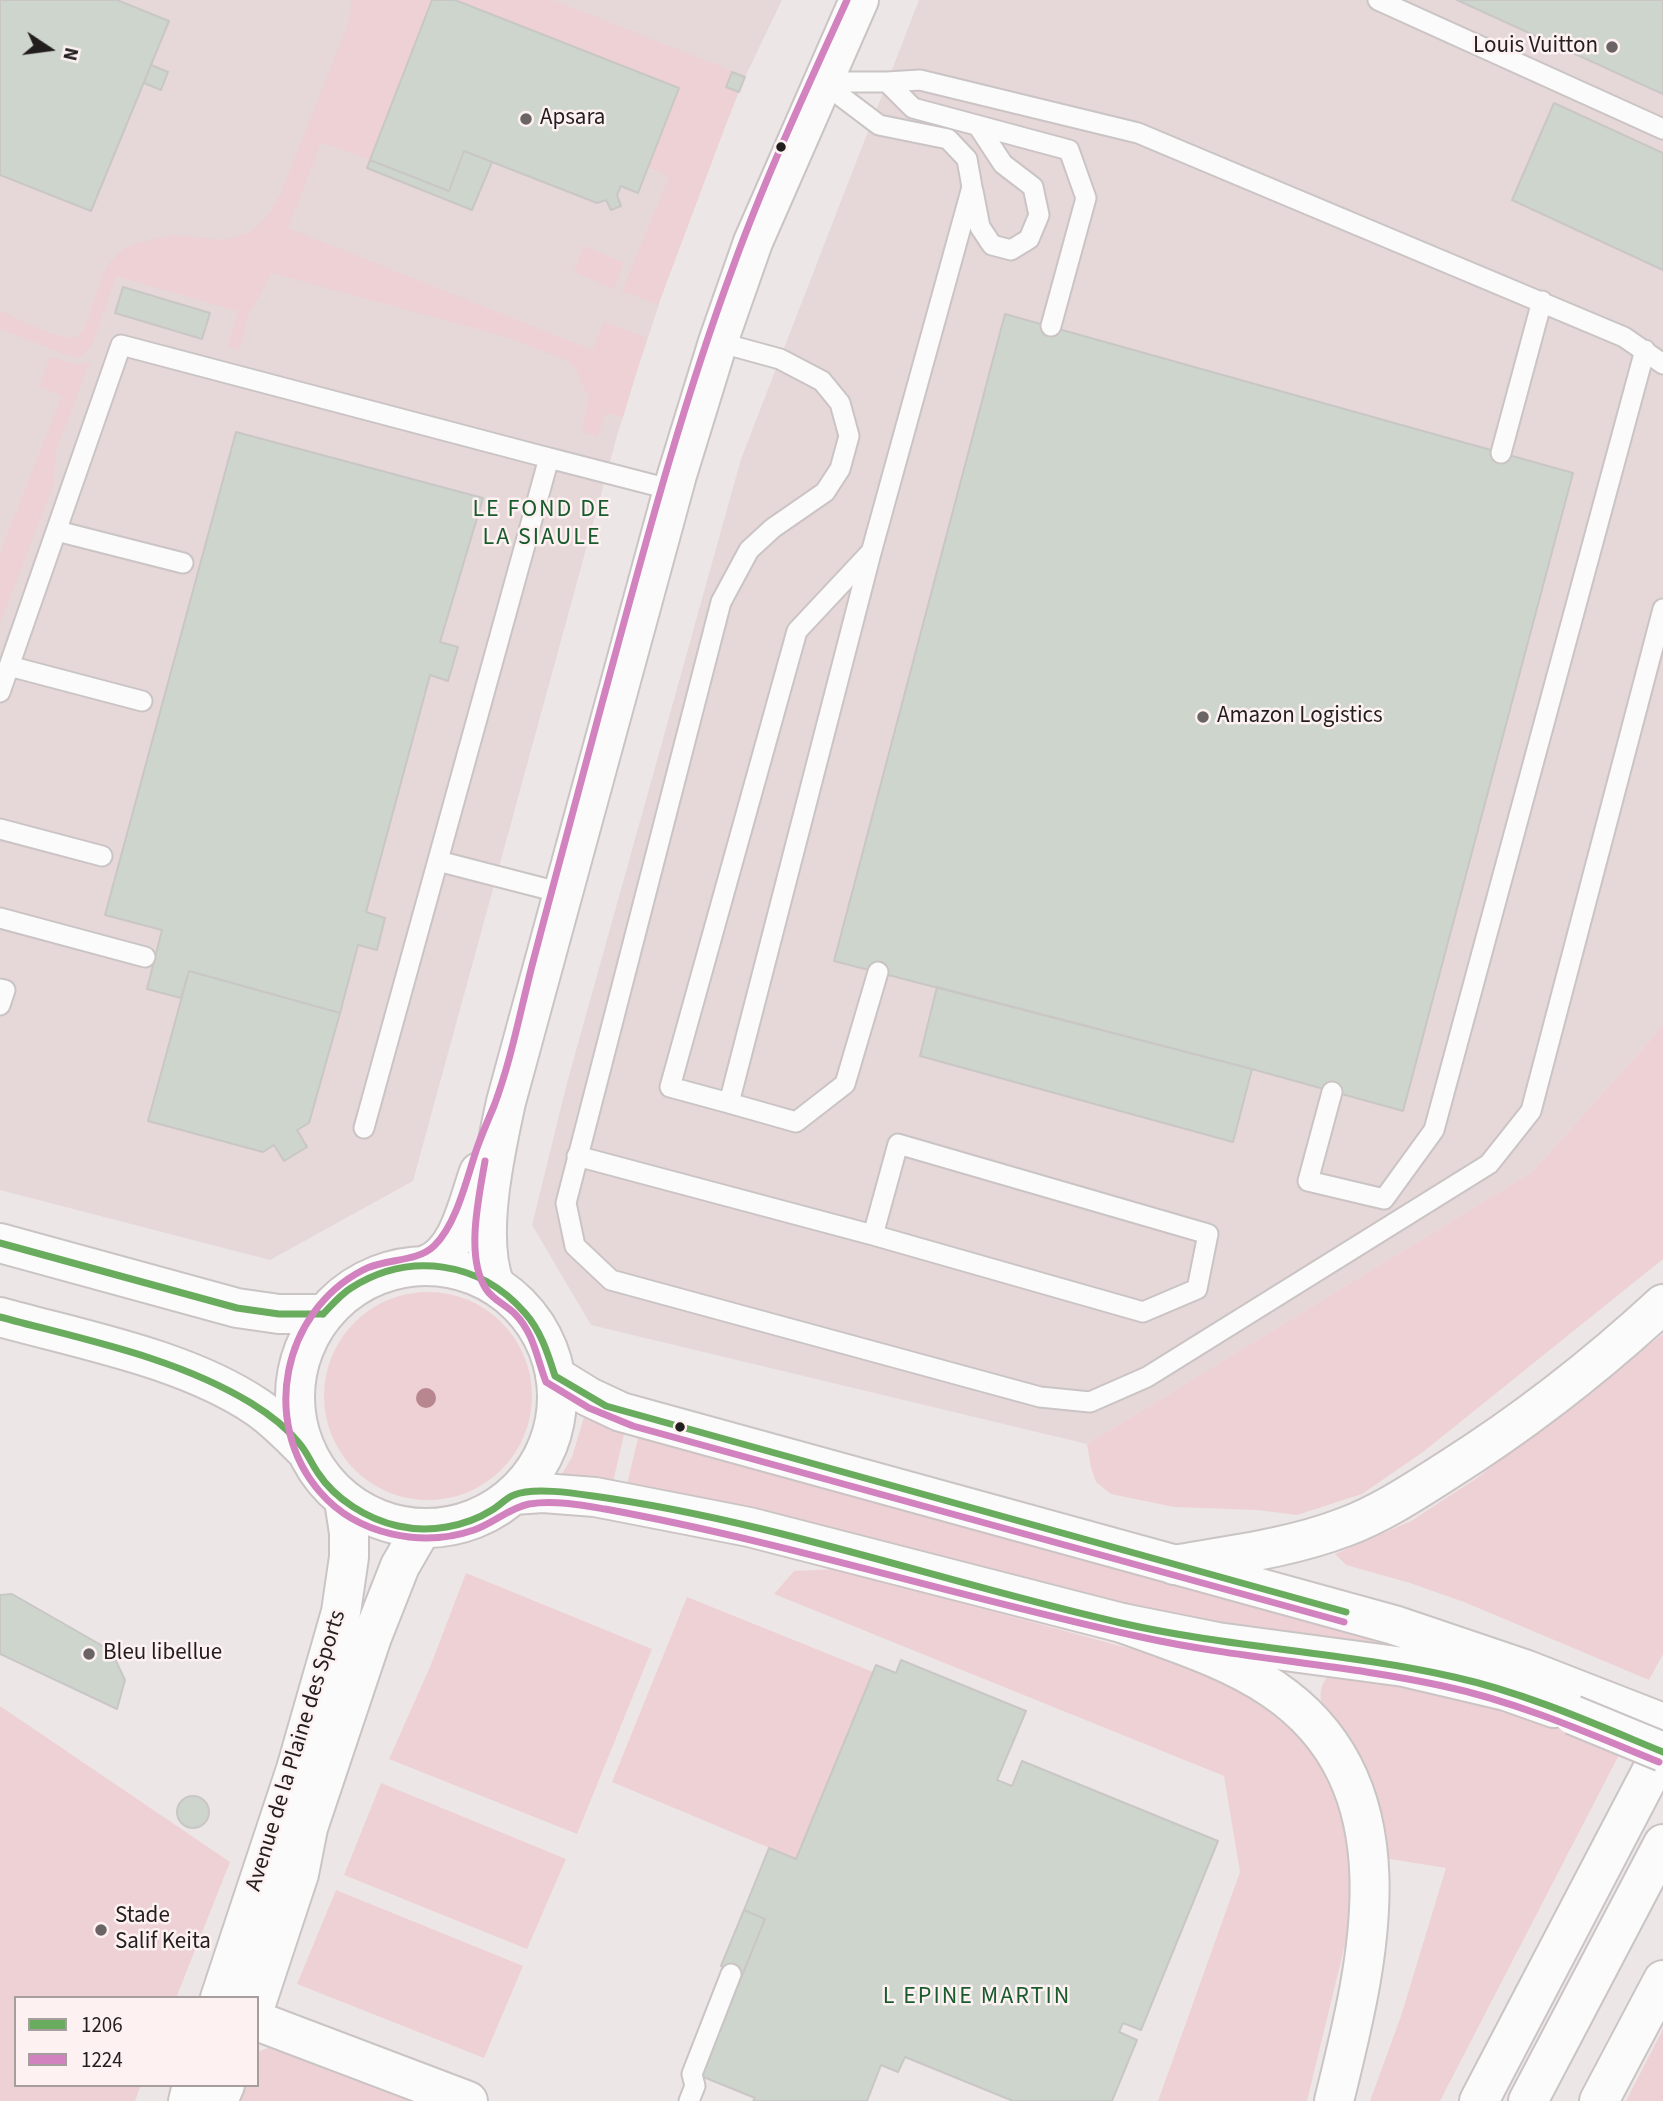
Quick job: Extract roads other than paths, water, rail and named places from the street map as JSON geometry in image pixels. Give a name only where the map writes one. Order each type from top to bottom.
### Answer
[{"type":"main road","points":[[495,1285],[488,1260],[487,1231],[496,1153],[506,1102],[673,490],[718,342],[754,242],[859,0]]},
{"type":"main road","points":[[426,1265],[432,1263],[454,1237],[506,1102]]},
{"type":"main road","points":[[3,1242],[237,1308],[279,1314],[323,1314]]},
{"type":"main road","points":[[0,1317],[146,1358],[215,1383],[250,1402],[276,1421],[305,1450],[328,1485],[344,1500],[361,1512],[401,1527],[439,1528],[472,1520],[488,1513],[513,1495],[528,1479],[547,1448],[556,1412],[555,1376],[551,1357],[523,1307],[495,1285],[457,1269],[426,1265],[402,1267],[367,1279],[351,1288],[323,1314],[303,1349],[295,1389],[295,1410],[305,1450]]},
{"type":"main road","points":[[1174,1565],[1292,1544],[1347,1526],[1396,1502],[1496,1440],[1663,1304]]},
{"type":"main road","points":[[555,1376],[589,1397],[621,1412],[1394,1625],[1460,1646],[1576,1702],[1663,1750],[1479,2101]]},
{"type":"main road","points":[[513,1495],[543,1493],[595,1497],[749,1527],[1122,1623],[1217,1642],[1364,1661],[1456,1677],[1506,1691],[1576,1702],[1663,1723]]},
{"type":"main road","name":"Avenue de la Plaine des Sports","points":[[221,1996],[296,1769],[341,1612],[349,1557],[344,1500]]},
{"type":"main road","name":"Avenue de la Plaine des Sports","points":[[259,1996],[299,1874],[308,1828],[372,1637],[400,1566],[422,1528]]},
{"type":"main road","points":[[1122,1623],[1205,1653],[1274,1689],[1323,1733],[1348,1775],[1357,1797],[1367,1844],[1371,1885],[1370,1920],[1353,2022],[1334,2101]]},
{"type":"main road","points":[[1528,2101],[1663,1843]]},
{"type":"main road","points":[[1599,2101],[1663,1980]]},
{"type":"main road","points":[[259,2022],[468,2101]]},
{"type":"lane","points":[[1378,0],[1663,129]]},
{"type":"lane","points":[[822,82],[920,80],[1138,133],[1624,337],[1663,364]]},
{"type":"lane","points":[[822,82],[879,125],[948,139],[967,159],[981,227],[992,245],[1011,250],[1029,239],[1039,215],[1033,187],[1003,164],[978,126]]},
{"type":"lane","points":[[887,82],[913,108],[1069,150],[1086,198],[1051,326]]},
{"type":"lane","points":[[729,1104],[870,553],[972,187]]},
{"type":"lane","points":[[1501,453],[1542,301]]},
{"type":"lane","points":[[718,342],[780,359],[822,381],[841,403],[849,436],[840,469],[825,492],[773,528],[749,550],[721,602],[566,1203],[575,1246],[611,1280],[1040,1396],[1090,1402],[1147,1377],[1489,1164],[1531,1111],[1663,609]]},
{"type":"lane","points":[[0,692],[121,345],[673,490]]},
{"type":"lane","points":[[1332,1092],[1308,1181],[1384,1199],[1434,1130],[1645,350]]},
{"type":"lane","points":[[365,1128],[549,458]]},
{"type":"lane","points":[[57,531],[183,563]]},
{"type":"lane","points":[[870,553],[797,631],[670,1087],[796,1122],[845,1084],[878,972]]},
{"type":"lane","points":[[9,666],[142,701]]},
{"type":"lane","points":[[0,829],[102,856]]},
{"type":"lane","points":[[438,861],[562,892]]},
{"type":"lane","points":[[0,918],[145,957]]},
{"type":"lane","points":[[0,989],[5,990],[0,1004]]},
{"type":"lane","points":[[577,1156],[873,1235],[1143,1312],[1197,1289],[1208,1234],[898,1144],[873,1235]]},
{"type":"lane","points":[[689,2101],[695,2086],[692,2074],[731,1974]]},
{"type":"place","name":"Louis Vuitton","points":[[1612,47]]},
{"type":"place","name":"Apsara","points":[[526,119]]},
{"type":"place","name":"Amazon Logistics","points":[[1203,717]]},
{"type":"place","name":"Bleu libellue","points":[[89,1654]]},
{"type":"place","name":"Stade Salif Keita","points":[[101,1930]]},
{"type":"district","name":"LE FOND DE LA SIAULE","points":[[542,525]]},
{"type":"district","name":"L EPINE MARTIN","points":[[977,1998]]}]
